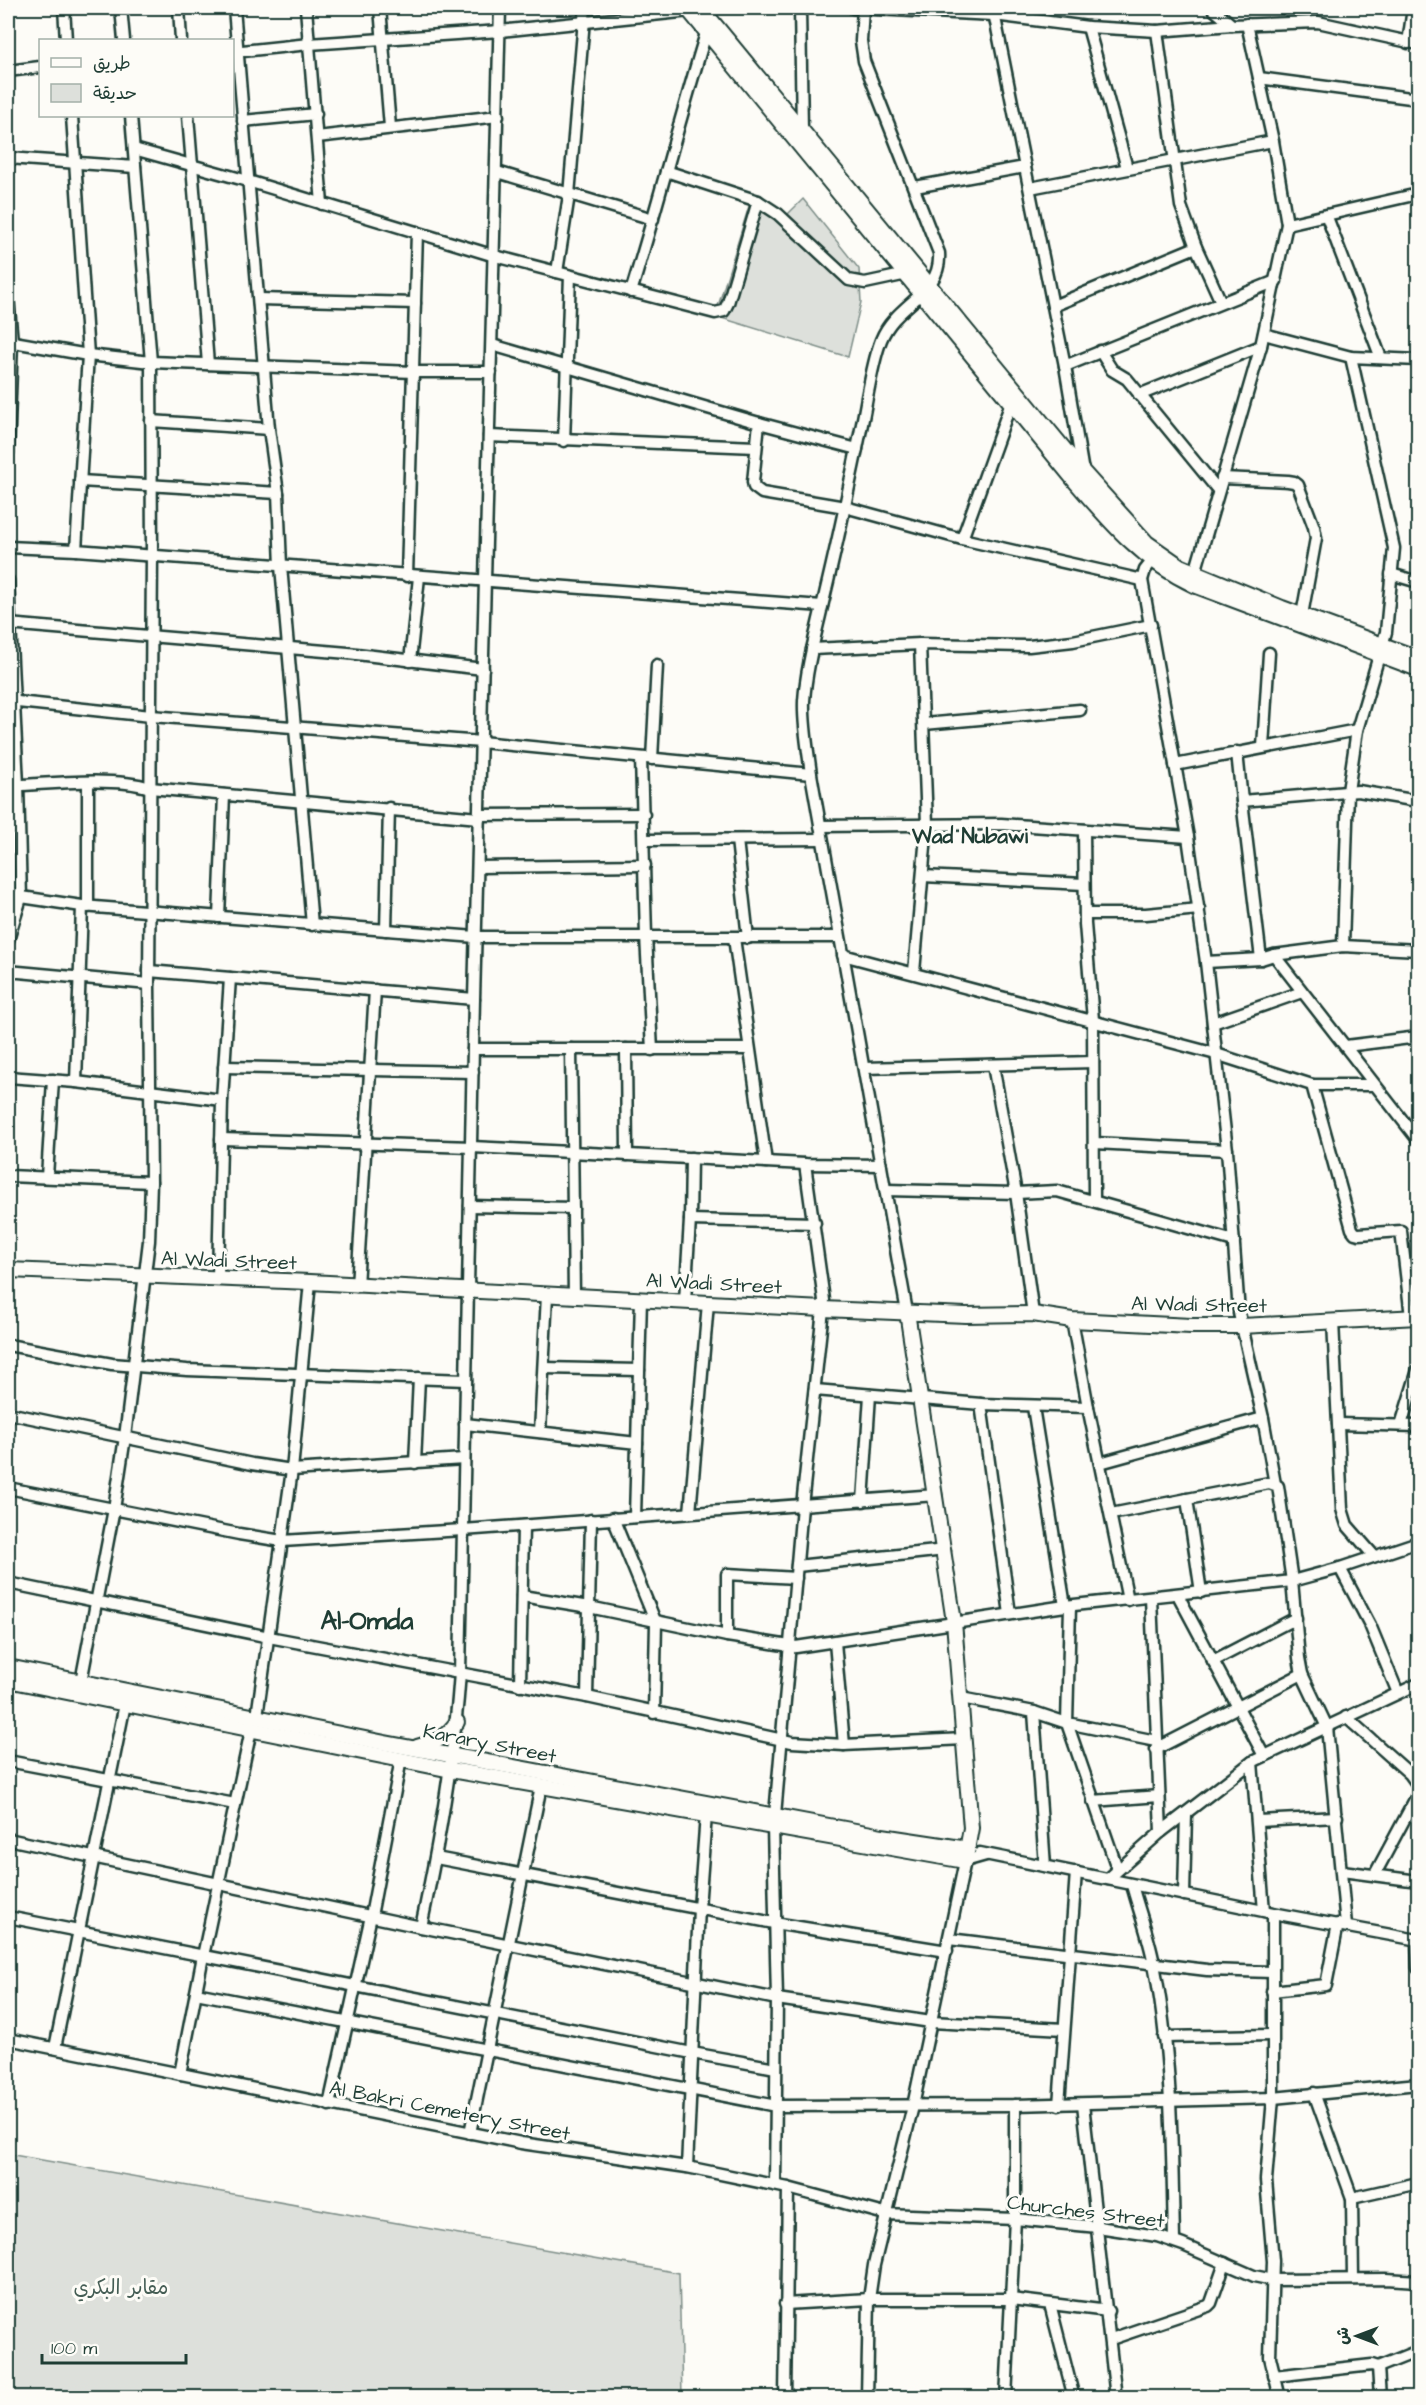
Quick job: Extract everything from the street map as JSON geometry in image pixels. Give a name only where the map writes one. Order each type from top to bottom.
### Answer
[{"type":"main road","points":[[693,9],[802,130],[926,289],[1011,403],[1109,521],[1155,557],[1176,577],[1194,585],[1381,650],[1419,658]]},
{"type":"main road","points":[[693,9],[707,30],[907,274],[926,289],[1147,543],[1155,557],[1302,615],[1419,669]]},
{"type":"main road","name":"Al Wadi Street","points":[[8,1270],[310,1282],[824,1309],[966,1315],[1033,1314],[1072,1320],[1242,1326],[1415,1317]]},
{"type":"main road","points":[[908,1312],[954,1622],[971,1828],[967,1855]]},
{"type":"main road","name":"Karary Street","points":[[8,1679],[257,1716],[401,1759],[451,1770],[706,1815],[774,1821]]},
{"type":"main road","name":"Karary Street","points":[[80,1688],[124,1704],[251,1730],[413,1748],[774,1821],[967,1855]]},
{"type":"main road","points":[[413,1748],[440,1740],[457,1722]]},
{"type":"street","points":[[64,8],[66,39]]},
{"type":"street","points":[[121,8],[124,39]]},
{"type":"street","points":[[178,8],[181,39]]},
{"type":"street","points":[[234,8],[235,52],[269,429],[278,493],[312,925]]},
{"type":"street","points":[[306,8],[322,204]]},
{"type":"street","points":[[380,8],[390,128]]},
{"type":"street","points":[[421,1927],[451,1770],[460,1673],[474,999],[500,8]]},
{"type":"street","points":[[557,272],[569,195],[585,8]]},
{"type":"street","points":[[800,8],[802,130]]},
{"type":"street","points":[[853,8],[994,11],[1088,27],[1157,32],[1247,24],[1318,22],[1413,44],[1413,8]]},
{"type":"street","points":[[863,8],[861,41],[864,61],[915,187],[939,253],[939,267],[926,289],[899,312],[887,326],[880,341],[812,649],[804,716],[811,774],[839,937],[908,1312]]},
{"type":"street","points":[[1212,8],[1232,25]]},
{"type":"street","points":[[235,52],[309,44],[500,31],[693,9]]},
{"type":"street","points":[[994,11],[1065,366],[1083,472]]},
{"type":"street","points":[[1195,573],[1261,346],[1287,224],[1274,141],[1247,24]]},
{"type":"street","points":[[1088,27],[1127,168]]},
{"type":"street","points":[[631,292],[707,30]]},
{"type":"street","points":[[1157,32],[1181,206],[1196,247],[1221,302]]},
{"type":"street","points":[[8,70],[39,67]]},
{"type":"street","points":[[1259,78],[1419,99]]},
{"type":"street","points":[[243,121],[316,114]]},
{"type":"street","points":[[317,137],[498,116]]},
{"type":"street","points":[[72,117],[88,355],[76,550]]},
{"type":"street","points":[[80,1688],[114,1509],[135,1366],[145,1276],[151,1182],[149,912],[151,362],[131,117]]},
{"type":"street","points":[[188,117],[208,364]]},
{"type":"street","points":[[1030,188],[1274,141]]},
{"type":"street","points":[[134,149],[495,256],[715,313],[724,311],[729,303],[758,201]]},
{"type":"street","points":[[8,158],[135,167]]},
{"type":"street","points":[[915,187],[1025,167]]},
{"type":"street","points":[[666,171],[758,201],[778,214],[849,280],[872,282],[907,274]]},
{"type":"street","points":[[497,172],[653,219]]},
{"type":"street","points":[[1287,224],[1327,217],[1419,194]]},
{"type":"street","points":[[1327,217],[1381,358]]},
{"type":"street","points":[[407,576],[417,232]]},
{"type":"street","points":[[1053,306],[1196,247]]},
{"type":"street","points":[[564,441],[570,276]]},
{"type":"street","points":[[1065,366],[1276,281]]},
{"type":"street","points":[[8,296],[10,341],[8,453]]},
{"type":"street","points":[[259,299],[415,303]]},
{"type":"street","points":[[1264,334],[1351,357],[1419,360]]},
{"type":"street","points":[[10,341],[88,355],[151,362],[414,372],[491,372]]},
{"type":"street","points":[[492,345],[759,423],[857,449]]},
{"type":"street","points":[[1139,395],[1261,346]]},
{"type":"street","points":[[1100,351],[1112,370],[1127,379],[1218,490]]},
{"type":"street","points":[[1343,946],[1348,791],[1357,730],[1388,620],[1394,542],[1351,357]]},
{"type":"street","points":[[962,539],[1011,403]]},
{"type":"street","points":[[151,421],[269,429]]},
{"type":"street","points":[[759,423],[753,482],[757,491],[845,507],[962,539],[1142,580]]},
{"type":"street","points":[[489,436],[564,441],[756,447]]},
{"type":"street","points":[[1222,478],[1288,481],[1298,485],[1316,538],[1302,615]]},
{"type":"street","points":[[80,481],[278,493]]},
{"type":"street","points":[[8,547],[152,554],[407,576],[822,606]]},
{"type":"street","points":[[1155,557],[1145,570],[1142,580],[1176,765],[1199,909],[1227,1150],[1239,1313],[1263,1418],[1275,1484],[1279,1490],[1302,1674],[1327,1727],[1342,1871],[1342,1924],[1326,1985],[1272,1991]]},
{"type":"street","points":[[1391,574],[1419,582]]},
{"type":"street","points":[[410,661],[419,576]]},
{"type":"street","points":[[8,580],[13,786],[21,898],[8,940]]},
{"type":"street","points":[[9,625],[290,649],[483,669]]},
{"type":"street","points":[[812,649],[920,644],[1006,647],[1040,645],[1073,641],[1151,625]]},
{"type":"street","points":[[914,972],[927,824],[920,644]]},
{"type":"street","points":[[1263,747],[1269,653]]},
{"type":"street","points":[[652,1050],[646,936],[644,814],[646,759],[657,665]]},
{"type":"street","points":[[11,701],[151,716],[481,742],[811,774]]},
{"type":"street","points":[[924,724],[1080,710]]},
{"type":"street","points":[[1176,765],[1357,730]]},
{"type":"street","points":[[1237,752],[1262,958]]},
{"type":"street","points":[[13,786],[88,782],[136,783],[150,788],[479,816],[644,814]]},
{"type":"street","points":[[76,1082],[85,907],[88,782]]},
{"type":"street","points":[[1242,801],[1348,791],[1365,791],[1419,801]]},
{"type":"street","points":[[219,917],[224,795]]},
{"type":"street","points":[[386,930],[389,808]]},
{"type":"street","points":[[820,826],[1001,824],[1188,837]]},
{"type":"street","points":[[1084,830],[1085,914],[1093,1020],[1094,1200]]},
{"type":"street","points":[[645,840],[822,838]]},
{"type":"street","points":[[737,840],[747,938]]},
{"type":"street","points":[[478,867],[645,866]]},
{"type":"street","points":[[923,876],[1084,884]]},
{"type":"street","points":[[8,895],[85,907],[476,937],[839,937]]},
{"type":"street","points":[[1085,914],[1146,914],[1199,909]]},
{"type":"street","points":[[734,938],[766,1162]]},
{"type":"street","points":[[1206,962],[1262,958],[1343,946],[1419,950]]},
{"type":"street","points":[[843,955],[1216,1054],[1312,1085],[1374,1086]]},
{"type":"street","points":[[1274,955],[1346,1046],[1374,1086],[1419,1140]]},
{"type":"street","points":[[8,970],[149,984]]},
{"type":"street","points":[[149,971],[474,999]]},
{"type":"street","points":[[218,1278],[222,1100],[230,978]]},
{"type":"street","points":[[357,1286],[375,990]]},
{"type":"street","points":[[1213,1023],[1302,992]]},
{"type":"street","points":[[1346,1046],[1419,1037]]},
{"type":"street","points":[[473,1049],[749,1049]]},
{"type":"street","points":[[571,1049],[574,1297]]},
{"type":"street","points":[[626,1049],[627,1155]]},
{"type":"street","points":[[864,1068],[1093,1062]]},
{"type":"street","points":[[993,1065],[1016,1193],[1033,1314]]},
{"type":"street","points":[[224,1067],[473,1072]]},
{"type":"street","points":[[8,1077],[76,1082],[222,1100]]},
{"type":"street","points":[[47,1177],[53,1080]]},
{"type":"street","points":[[1312,1085],[1352,1229],[1355,1233],[1401,1231],[1415,1317]]},
{"type":"street","points":[[221,1139],[472,1147],[805,1164],[881,1165]]},
{"type":"street","points":[[1095,1143],[1227,1150]]},
{"type":"street","points":[[685,1301],[691,1158]]},
{"type":"street","points":[[775,2185],[777,1999],[774,1821],[802,1506],[824,1309],[815,1222],[805,1164]]},
{"type":"street","points":[[8,1176],[151,1182]]},
{"type":"street","points":[[886,1190],[1016,1193],[1057,1191],[1234,1241]]},
{"type":"street","points":[[470,1206],[573,1208]]},
{"type":"street","points":[[690,1220],[815,1222]]},
{"type":"street","points":[[257,1716],[292,1470],[310,1282]]},
{"type":"street","points":[[540,1432],[547,1295]]},
{"type":"street","points":[[635,1517],[641,1299]]},
{"type":"street","points":[[690,1513],[708,1303]]},
{"type":"street","points":[[1072,1320],[1128,1600]]},
{"type":"street","points":[[1333,1321],[1342,1509],[1344,1518],[1374,1556]]},
{"type":"street","points":[[8,1346],[135,1366],[466,1380]]},
{"type":"street","points":[[544,1368],[639,1370]]},
{"type":"street","points":[[1401,1425],[1419,1370]]},
{"type":"street","points":[[415,1462],[419,1378]]},
{"type":"street","points":[[815,1390],[981,1404],[1088,1407]]},
{"type":"street","points":[[863,1501],[870,1395]]},
{"type":"street","points":[[981,1404],[1010,1614]]},
{"type":"street","points":[[1033,1407],[1067,1606],[1067,1723],[1117,1868]]},
{"type":"street","points":[[8,1413],[252,1464],[292,1470],[464,1459]]},
{"type":"street","points":[[1100,1462],[1263,1418]]},
{"type":"street","points":[[465,1424],[637,1443]]},
{"type":"street","points":[[1338,1424],[1419,1426]]},
{"type":"street","points":[[1111,1514],[1275,1484]]},
{"type":"street","points":[[8,1488],[282,1541],[523,1526],[936,1495]]},
{"type":"street","points":[[1187,1499],[1201,1592]]},
{"type":"street","points":[[614,1518],[656,1623],[654,1713]]},
{"type":"street","points":[[587,1697],[591,1520]]},
{"type":"street","points":[[520,1685],[523,1526]]},
{"type":"street","points":[[522,1596],[790,1647],[1067,1606],[1292,1581],[1419,1542]]},
{"type":"street","points":[[797,1566],[945,1550]]},
{"type":"street","points":[[1340,1568],[1370,1625],[1398,1693]]},
{"type":"street","points":[[727,1636],[727,1574],[796,1578]]},
{"type":"street","points":[[8,1583],[269,1637],[587,1697],[781,1740],[812,1745],[844,1745],[964,1739]]},
{"type":"street","points":[[1178,1595],[1264,1756]]},
{"type":"street","points":[[1151,1598],[1161,1832]]},
{"type":"street","points":[[1213,1661],[1296,1618]]},
{"type":"street","points":[[835,1642],[844,1745]]},
{"type":"street","points":[[961,1698],[1034,1712],[1067,1723],[1156,1745],[1302,1674]]},
{"type":"street","points":[[1108,1879],[1117,1868],[1161,1832],[1252,1762],[1419,1684]]},
{"type":"street","points":[[55,2048],[124,1704]]},
{"type":"street","points":[[1034,1712],[1045,1866]]},
{"type":"street","points":[[1347,1717],[1414,1772],[1419,1785]]},
{"type":"street","points":[[180,2074],[251,1730]]},
{"type":"street","points":[[329,2105],[371,1916],[401,1759]]},
{"type":"street","points":[[8,1761],[235,1804]]},
{"type":"street","points":[[1252,1762],[1269,1912],[1272,1972],[1273,2098],[1266,2180],[1273,2280],[1270,2349],[1280,2397]]},
{"type":"street","points":[[470,2133],[541,1786]]},
{"type":"street","points":[[1375,1874],[1419,1794]]},
{"type":"street","points":[[1093,1801],[1159,1796]]},
{"type":"street","points":[[1184,1895],[1186,1814]]},
{"type":"street","points":[[687,2167],[699,1908],[706,1815]]},
{"type":"street","points":[[1258,1821],[1337,1816]]},
{"type":"street","points":[[8,1839],[92,1855],[421,1927],[777,1999],[931,2022],[1064,2029]]},
{"type":"street","points":[[867,2397],[869,2299],[874,2265],[913,2106],[967,1855],[986,1855],[1045,1866],[1418,1940],[1419,1968]]},
{"type":"street","points":[[436,1858],[774,1923],[947,1951]]},
{"type":"street","points":[[1342,1871],[1419,1881]]},
{"type":"street","points":[[1059,2104],[1076,1872]]},
{"type":"street","points":[[1132,1885],[1154,1964],[1164,2037],[1171,2100],[1174,2241]]},
{"type":"street","points":[[8,1917],[776,2068]]},
{"type":"street","points":[[949,1939],[1220,1971],[1272,1972]]},
{"type":"street","points":[[196,1993],[776,2106],[1083,2104],[1273,2098],[1419,2084]]},
{"type":"street","points":[[1164,2037],[1272,2035]]},
{"type":"street","name":"Al Bakri Cemetery Street","points":[[8,2039],[470,2133],[551,2148],[687,2167],[788,2188],[885,2214]]},
{"type":"street","points":[[1314,2093],[1352,2198],[1353,2279]]},
{"type":"street","points":[[1083,2104],[1116,2397]]},
{"type":"street","points":[[1006,2397],[1015,2219],[1015,2105]]},
{"type":"street","points":[[1352,2198],[1419,2183]]},
{"type":"street","points":[[785,2397],[788,2188]]},
{"type":"street","name":"Churches Street","points":[[885,2214],[1015,2219],[1098,2227],[1174,2241],[1254,2276],[1273,2280],[1419,2281]]},
{"type":"street","points":[[1111,2339],[1208,2306],[1225,2263]]},
{"type":"street","points":[[785,2304],[869,2299],[1011,2299],[1108,2311]]},
{"type":"street","points":[[1050,2304],[1074,2397]]},
{"type":"street","points":[[1274,2376],[1372,2365],[1378,2367],[1419,2351]]},
{"type":"street","points":[[1378,2367],[1380,2397]]},
{"type":"green space","points":[[803,199],[859,269],[861,302],[848,357],[715,316],[749,206],[788,214]]},
{"type":"green space","name":"مقابر البكري","points":[[8,2154],[679,2273],[682,2397],[8,2397]]},
{"type":"district","name":"Wad Nubawi","points":[[970,836]]},
{"type":"district","name":"Al-Omda","points":[[367,1620]]}]
